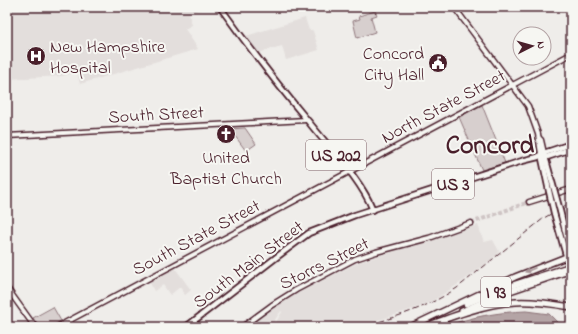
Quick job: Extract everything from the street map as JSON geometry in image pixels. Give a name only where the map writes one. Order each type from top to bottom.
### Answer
[{"type":"highway","points":[[427,318],[515,277],[570,255]]},
{"type":"highway","name":"I 93","points":[[424,327],[501,294],[568,271],[571,266]]},
{"type":"highway","name":"I 93","points":[[410,327],[427,318],[516,284],[568,271]]},
{"type":"highway","points":[[442,320],[504,303],[526,302],[571,306]]},
{"type":"main road","name":"US 202","points":[[220,7],[266,69],[349,172],[367,196],[373,210]]},
{"type":"main road","name":"US 3","points":[[542,156],[571,144]]},
{"type":"main road","name":"US 3","points":[[373,210],[522,161],[571,149]]},
{"type":"main road","points":[[542,156],[557,212],[561,239],[570,255]]},
{"type":"main road","name":"South Main Street","points":[[186,327],[306,235],[330,224],[373,210]]},
{"type":"main road","points":[[557,212],[569,237],[570,255],[568,271]]},
{"type":"street","points":[[454,7],[530,110],[538,138],[541,140],[542,156]]},
{"type":"street","name":"North State Street","points":[[349,172],[571,54]]},
{"type":"street","name":"South Street","points":[[7,136],[306,120]]},
{"type":"street","name":"South State Street","points":[[57,327],[349,172]]},
{"type":"street","points":[[529,202],[571,188]]},
{"type":"street","name":"Storrs Street","points":[[242,327],[291,293],[355,259],[428,238],[472,223]]},
{"type":"street","points":[[561,239],[569,237]]},
{"type":"street","points":[[7,288],[35,327]]},
{"type":"shaded area","points":[[7,7],[207,7],[189,13],[192,25],[185,29],[198,49],[80,84],[77,72],[62,76],[7,79]]},
{"type":"shaded area","points":[[375,11],[377,15],[371,17],[375,32],[357,38],[353,21],[360,19],[359,16]]},
{"type":"shaded area","points":[[305,18],[309,30],[313,31],[319,50],[286,60],[282,46],[258,53],[246,36]]},
{"type":"shaded area","points":[[482,105],[505,163],[482,170],[459,117]]},
{"type":"shaded area","points":[[245,128],[256,144],[246,151],[230,129]]},
{"type":"shaded area","points":[[478,225],[484,242],[493,240],[499,251],[497,255],[463,281],[433,301],[422,306],[358,327],[273,327],[282,312],[281,311],[270,327],[247,327],[283,301],[359,262]]},
{"type":"shaded area","points":[[175,268],[191,290],[185,295],[180,287],[170,295],[163,285],[154,291],[149,281]]},
{"type":"shaded area","points":[[53,307],[61,321],[50,327],[39,327],[33,318]]},
{"type":"shaded area","points":[[526,311],[549,314],[558,323],[571,325],[571,327],[443,327],[463,320]]},
{"type":"tunnel","points":[[471,223],[529,202]]},
{"type":"railway","points":[[362,327],[422,307],[457,288],[544,218],[571,202]]},
{"type":"place","name":"New Hampshire Hospital","points":[[36,56]]},
{"type":"place","name":"Concord City Hall","points":[[438,63]]},
{"type":"place","name":"United Baptist Church","points":[[226,134]]},
{"type":"district","name":"Concord","points":[[490,144]]}]
